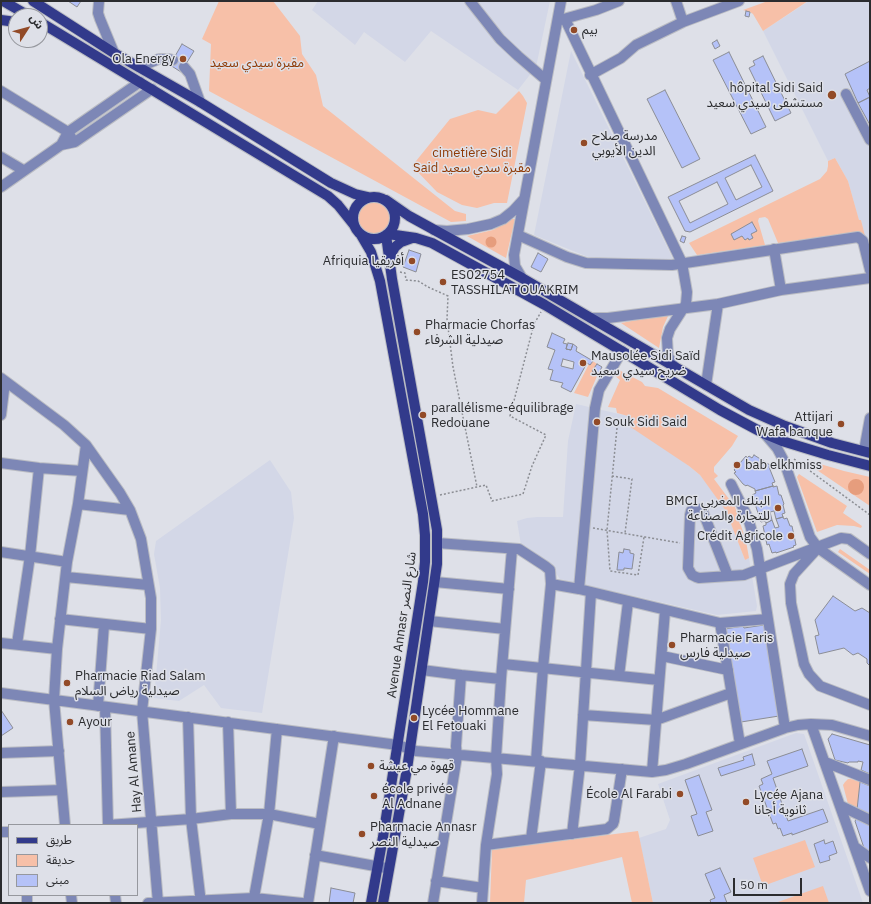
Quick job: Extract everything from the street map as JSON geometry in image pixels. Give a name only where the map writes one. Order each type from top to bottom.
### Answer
[{"type":"main road","points":[[3,1],[15,8]]},
{"type":"main road","points":[[36,1],[114,53],[200,102],[331,183],[355,194],[368,197],[381,197],[409,216],[522,278],[749,410],[785,426],[867,452]]},
{"type":"main road","points":[[48,27],[328,196],[338,205],[361,235],[374,239],[387,235],[416,238],[432,243],[545,305],[720,410],[765,434],[782,441],[870,466]]},
{"type":"main road","points":[[354,225],[352,218],[353,211],[357,204],[368,197]]},
{"type":"main road","points":[[386,200],[394,210],[395,217],[395,223],[387,235]]},
{"type":"main road","name":"Avenue Annasr شارع النصر","points":[[361,235],[371,252],[380,281],[425,535],[424,569],[398,745],[371,903]]},
{"type":"main road","name":"Avenue Annasr شارع النصر","points":[[383,903],[410,748],[430,621],[437,564],[437,530],[390,266],[387,235]]},
{"type":"main road","points":[[390,266],[391,254],[395,247],[408,238],[416,238]]},
{"type":"street","points":[[99,1],[98,13],[114,53]]},
{"type":"street","points":[[470,1],[500,39],[546,80]]},
{"type":"street","points":[[522,278],[514,262],[546,80],[561,20],[561,1]]},
{"type":"street","points":[[561,20],[596,10],[619,1]]},
{"type":"street","points":[[676,1],[683,22]]},
{"type":"street","points":[[590,74],[621,58],[636,45],[683,22],[739,1]]},
{"type":"street","points":[[561,20],[590,74],[682,263],[687,298],[685,308],[675,320],[667,338],[668,356],[674,366]]},
{"type":"street","points":[[139,67],[159,59],[173,60]]},
{"type":"street","points":[[184,67],[190,74],[200,102]]},
{"type":"street","points":[[61,145],[68,132],[140,82]]},
{"type":"street","points":[[1,187],[23,170],[61,145],[75,142],[152,89]]},
{"type":"street","points":[[1,91],[68,132],[75,142]]},
{"type":"street","points":[[846,94],[870,140]]},
{"type":"street","points":[[1,157],[23,170]]},
{"type":"street","points":[[434,230],[447,231],[468,229],[491,224],[502,219],[513,211],[524,199]]},
{"type":"street","points":[[518,235],[567,257],[586,263],[672,264],[858,237],[863,242],[870,270]]},
{"type":"street","points":[[774,249],[781,290]]},
{"type":"street","points":[[591,318],[608,318],[718,304],[781,290],[870,278]]},
{"type":"street","points":[[706,385],[718,304]]},
{"type":"street","points":[[579,589],[595,408],[599,390],[622,351]]},
{"type":"street","points":[[1,415],[3,383]]},
{"type":"street","name":"Hay Al Amane","points":[[3,383],[64,425],[86,445],[108,474],[130,510],[141,539],[151,598],[151,629],[142,711],[151,822],[155,903]]},
{"type":"street","points":[[867,452],[870,418]]},
{"type":"street","points":[[765,434],[777,448],[784,461],[810,537],[818,548],[870,584]]},
{"type":"street","points":[[65,824],[54,700],[57,649],[67,562],[78,504],[86,445]]},
{"type":"street","points":[[1,463],[39,468],[82,471]]},
{"type":"street","points":[[17,644],[30,556],[39,468]]},
{"type":"street","points":[[730,484],[748,518],[753,533],[761,570],[785,728]]},
{"type":"street","points":[[78,504],[130,510]]},
{"type":"street","points":[[728,576],[703,512],[698,508],[692,510],[690,513],[688,568],[692,575],[700,578],[744,575],[761,570],[841,538],[846,538],[870,554]]},
{"type":"street","points":[[437,543],[519,549],[550,570],[551,584],[543,668],[539,761],[531,839]]},
{"type":"street","points":[[818,548],[794,574],[790,584],[790,603],[804,664],[809,674],[820,686],[870,705]]},
{"type":"street","points":[[482,903],[486,845],[497,774],[496,758],[501,679],[512,549]]},
{"type":"street","points":[[1,552],[67,562]]},
{"type":"street","points":[[66,578],[148,584]]},
{"type":"street","points":[[435,582],[509,589]]},
{"type":"street","points":[[551,584],[579,589],[720,624],[768,619]]},
{"type":"street","points":[[572,834],[580,765],[591,592]]},
{"type":"street","points":[[619,676],[628,602]]},
{"type":"street","points":[[652,772],[665,611]]},
{"type":"street","points":[[60,619],[151,629]]},
{"type":"street","points":[[430,621],[505,629]]},
{"type":"street","points":[[720,624],[740,744]]},
{"type":"street","points":[[104,625],[101,706],[108,824]]},
{"type":"street","points":[[1,643],[57,649]]},
{"type":"street","points":[[662,656],[728,670]]},
{"type":"street","points":[[503,664],[659,680]]},
{"type":"street","points":[[422,670],[501,679]]},
{"type":"street","points":[[433,903],[457,756],[456,746],[461,675]]},
{"type":"street","points":[[1,693],[334,736],[398,745],[416,751],[457,756],[539,761],[652,772],[666,770],[686,764],[785,728],[811,724],[832,725],[870,736]]},
{"type":"street","points":[[583,715],[656,720],[732,693]]},
{"type":"street","points":[[188,717],[191,819],[201,902]]},
{"type":"street","points":[[228,722],[231,814]]},
{"type":"street","points":[[811,724],[870,891]]},
{"type":"street","points":[[253,901],[269,814],[277,729]]},
{"type":"street","points":[[308,903],[334,736]]},
{"type":"street","points":[[1,753],[59,751]]},
{"type":"street","points":[[825,762],[870,780]]},
{"type":"street","points":[[486,845],[607,829],[613,824],[622,769]]},
{"type":"street","points":[[1,792],[62,790]]},
{"type":"street","points":[[841,806],[870,820]]},
{"type":"street","points":[[387,810],[399,813]]},
{"type":"street","points":[[122,824],[191,819],[231,814],[269,814],[320,824]]},
{"type":"street","points":[[855,847],[870,858]]},
{"type":"street","points":[[315,855],[389,868]]},
{"type":"street","points":[[436,881],[483,888]]},
{"type":"street","points":[[155,903],[253,901],[302,903]]},
{"type":"path","points":[[390,266],[405,273],[406,280],[418,281],[448,296],[447,319],[453,367],[477,487]]},
{"type":"path","points":[[431,497],[486,485],[492,501],[522,494],[532,466],[546,435],[510,416],[534,324],[545,305]]},
{"type":"path","points":[[616,428],[606,530],[610,571],[638,575],[644,537]]},
{"type":"path","points":[[793,459],[870,515]]},
{"type":"path","points":[[612,476],[632,479],[625,534]]},
{"type":"path","points":[[584,526],[689,545]]},
{"type":"shaded area","points":[[318,1],[550,1],[536,67],[518,90],[431,31],[405,62],[364,32],[355,45],[312,10]]},
{"type":"shaded area","name":"hôpital Sidi Said مستشفى سيدي سعيد","points":[[809,1],[870,1],[870,259],[861,220],[859,221],[848,181],[835,158],[828,161],[763,31]]},
{"type":"shaded area","name":"مدرسة صلاح الدين الأيوبي","points":[[571,51],[673,259],[588,257],[534,235]]},
{"type":"shaded area","points":[[491,236],[495,238],[497,242],[495,246],[491,248],[487,246],[485,242],[487,238]]},
{"type":"shaded area","points":[[576,404],[628,416],[700,475],[726,511],[745,560],[749,558],[757,606],[756,611],[717,615],[560,579],[550,564],[527,547],[521,545],[517,521],[537,517],[563,517],[568,441]]},
{"type":"shaded area","points":[[270,460],[291,492],[294,518],[262,713],[221,708],[204,685],[179,701],[154,698],[161,620],[160,588],[154,554],[156,541]]},
{"type":"shaded area","points":[[853,479],[859,479],[864,484],[862,493],[859,495],[853,495],[848,490],[848,484]]},
{"type":"shaded area","name":"Lycée Ajana ثانوية أجانا","points":[[796,733],[804,734],[863,903],[653,903],[639,838],[666,829],[670,820],[658,784]]},
{"type":"green space","name":"مقبرة سيدي سعيد","points":[[219,1],[273,1],[300,36],[302,54],[316,75],[323,106],[455,211],[466,214],[466,221],[451,222],[209,91],[211,44],[202,39]]},
{"type":"green space","points":[[768,1],[808,1],[763,31],[753,14],[743,10]]},
{"type":"green space","name":"cimetière Sidi Said مقبرة سدي سعيد","points":[[519,91],[527,103],[507,203],[494,203],[477,208],[462,205],[437,192],[412,166],[450,119],[478,110],[496,114]]},
{"type":"green space","points":[[835,158],[848,181],[865,236],[860,232],[856,232],[778,243],[768,219],[765,217],[759,218],[758,221],[765,245],[697,255],[689,243],[820,179],[827,171],[828,161]]},
{"type":"green space","points":[[374,202],[385,207],[390,218],[385,229],[374,234],[363,229],[358,218],[363,207]]},
{"type":"green space","points":[[512,219],[515,219],[506,258],[467,236],[493,230]]},
{"type":"green space","points":[[669,314],[663,327],[659,348],[621,323]]},
{"type":"green space","points":[[593,361],[597,364],[593,371],[598,374],[588,397],[574,393],[589,364],[590,365]]},
{"type":"green space","points":[[617,369],[642,382],[645,386],[658,388],[738,436],[732,446],[714,467],[714,472],[718,476],[714,479],[735,507],[746,541],[749,558],[745,560],[726,511],[700,475],[626,424],[628,416],[617,413],[616,408],[608,407],[620,380],[614,375]]},
{"type":"green space","points":[[810,461],[870,477],[870,506],[808,464]]},
{"type":"green space","points":[[799,474],[847,506],[843,513],[862,526],[861,528],[837,525],[817,532],[797,477]]},
{"type":"green space","points":[[840,549],[870,570],[870,574],[838,552]]},
{"type":"green space","points":[[848,779],[860,782],[857,810],[848,804],[843,785]]},
{"type":"green space","points":[[638,831],[653,903],[632,903],[622,857],[526,880],[524,903],[490,903],[492,850]]},
{"type":"green space","points":[[805,840],[815,867],[763,886],[753,858]]},
{"type":"green space","points":[[823,886],[829,903],[778,902]]},
{"type":"building","points":[[68,1],[81,1],[77,7]]},
{"type":"building","points":[[746,11],[750,12],[749,17],[745,16]]},
{"type":"building","points":[[717,40],[720,46],[715,49],[712,43]]},
{"type":"building","points":[[182,44],[194,51],[181,72],[170,65]]},
{"type":"building","points":[[729,52],[766,127],[751,134],[713,60]]},
{"type":"building","points":[[763,56],[791,113],[775,121],[749,68],[755,65],[753,61]]},
{"type":"building","points":[[870,61],[870,88],[867,90],[870,97],[858,103],[845,74]]},
{"type":"building","points":[[665,90],[700,159],[682,168],[647,99]]},
{"type":"building","points":[[870,97],[870,125],[858,103]]},
{"type":"building","points":[[755,155],[773,191],[690,232],[685,231],[668,197]],"holes":[[[751,165],[762,187],[736,200],[725,178]],[[717,182],[728,204],[690,223],[679,201]]]},
{"type":"building","points":[[752,222],[757,231],[751,234],[753,238],[749,240],[748,238],[745,240],[742,236],[734,240],[731,234]]},
{"type":"building","points":[[682,236],[686,237],[684,243],[680,241]]},
{"type":"building","name":"Afriquia أفريقيا","points":[[409,250],[421,254],[416,272],[403,267]]},
{"type":"building","points":[[538,253],[548,259],[541,272],[531,267]]},
{"type":"building","name":"Mausolée Sidi Saïd ضريح سيدي سعيد","points":[[552,333],[565,339],[563,343],[567,344],[566,349],[571,350],[573,344],[577,347],[576,351],[593,361],[590,365],[587,363],[571,392],[561,387],[563,383],[550,380],[553,370],[548,369],[555,350],[547,347]],"holes":[[[563,359],[574,362],[573,369],[561,366]]]},
{"type":"building","points":[[568,343],[573,344],[571,350],[566,349]]},
{"type":"building","points":[[597,364],[602,367],[598,374],[592,371]]},
{"type":"building","points":[[754,455],[770,465],[769,467],[775,482],[772,483],[773,486],[755,491],[755,489],[743,484],[734,473],[736,472],[734,470],[746,456],[747,458],[749,456],[752,458]]},
{"type":"building","points":[[777,486],[779,495],[781,495],[785,513],[782,514],[783,517],[776,519],[774,511],[770,512],[772,520],[766,523],[765,521],[761,522],[752,495],[756,493],[755,491]]},
{"type":"building","points":[[783,517],[784,519],[787,518],[790,526],[792,526],[796,545],[776,553],[772,553],[769,544],[767,545],[763,526],[772,520],[775,528],[779,527],[776,519]]},
{"type":"building","points":[[624,549],[630,550],[630,553],[634,554],[632,569],[624,568],[624,570],[617,570],[619,552],[623,553]]},
{"type":"building","points":[[833,596],[855,611],[862,608],[870,613],[870,666],[867,663],[867,659],[858,653],[853,655],[844,648],[819,654],[815,636],[819,635],[815,620]]},
{"type":"building","points":[[764,625],[779,716],[741,722],[725,629]]},
{"type":"building","points":[[1,710],[13,728],[1,736]]},
{"type":"building","points":[[832,734],[870,745],[870,774],[861,770],[863,762],[858,761],[848,763],[835,760],[828,739]]},
{"type":"building","points":[[802,749],[808,766],[773,778],[788,821],[823,809],[828,822],[792,835],[792,833],[783,836],[776,823],[773,824],[759,786],[763,784],[761,779],[772,774],[767,761]]},
{"type":"building","points":[[752,754],[755,765],[721,776],[718,768],[744,760],[743,757]]},
{"type":"building","points":[[699,775],[712,810],[706,812],[713,831],[698,836],[691,816],[697,814],[685,780]]},
{"type":"building","points":[[860,782],[870,786],[870,816],[857,810]]},
{"type":"building","points":[[857,818],[870,824],[870,852],[864,848],[855,821]]},
{"type":"building","points":[[824,840],[825,844],[833,841],[837,853],[829,856],[830,860],[820,863],[814,844]]},
{"type":"building","points":[[720,868],[731,892],[724,895],[727,903],[711,903],[710,900],[715,898],[705,874]]},
{"type":"building","points":[[331,888],[355,893],[353,903],[329,903]]},
{"type":"place","name":"بيم","points":[[574,30]]},
{"type":"place","name":"Ola Energy","points":[[183,59]]},
{"type":"place","name":"hôpital Sidi Said مستشفى سيدي سعيد","points":[[832,95]]},
{"type":"place","name":"مدرسة صلاح الدين الأيوبي","points":[[584,143]]},
{"type":"place","name":"Afriquia أفريقيا","points":[[412,261]]},
{"type":"place","name":"ES02754 TASSHILAT OUAKRIM","points":[[443,282]]},
{"type":"place","name":"Pharmacie Chorfas صيدلية الشرفاء","points":[[417,332]]},
{"type":"place","name":"Mausolée Sidi Saïd ضريح سيدي سعيد","points":[[583,363]]},
{"type":"place","name":"parallélisme-équilibrage Redouane","points":[[423,415]]},
{"type":"place","name":"Souk Sidi Said","points":[[597,422]]},
{"type":"place","name":"Attijari Wafa banque","points":[[841,424]]},
{"type":"place","name":"bab elkhmiss","points":[[737,465]]},
{"type":"place","name":"BMCI البنك المغربي للتجارة والصناعة","points":[[778,508]]},
{"type":"place","name":"Crédit Agricole","points":[[791,536]]},
{"type":"place","name":"Pharmacie Faris صيدلية فارس","points":[[672,645]]},
{"type":"place","name":"Pharmacie Riad Salam صيدلية رياض السلام","points":[[67,683]]},
{"type":"place","name":"Lycée Hommane El Fetouaki","points":[[414,718]]},
{"type":"place","name":"Ayour","points":[[70,722]]},
{"type":"place","name":"قهوة مي عيشة","points":[[371,766]]},
{"type":"place","name":"École Al Farabi","points":[[680,794]]},
{"type":"place","name":"école privée Al Adnane","points":[[374,796]]},
{"type":"place","name":"Lycée Ajana ثانوية أجانا","points":[[746,802]]},
{"type":"place","name":"Pharmacie Annasr صيدلية النصر","points":[[362,834]]}]
